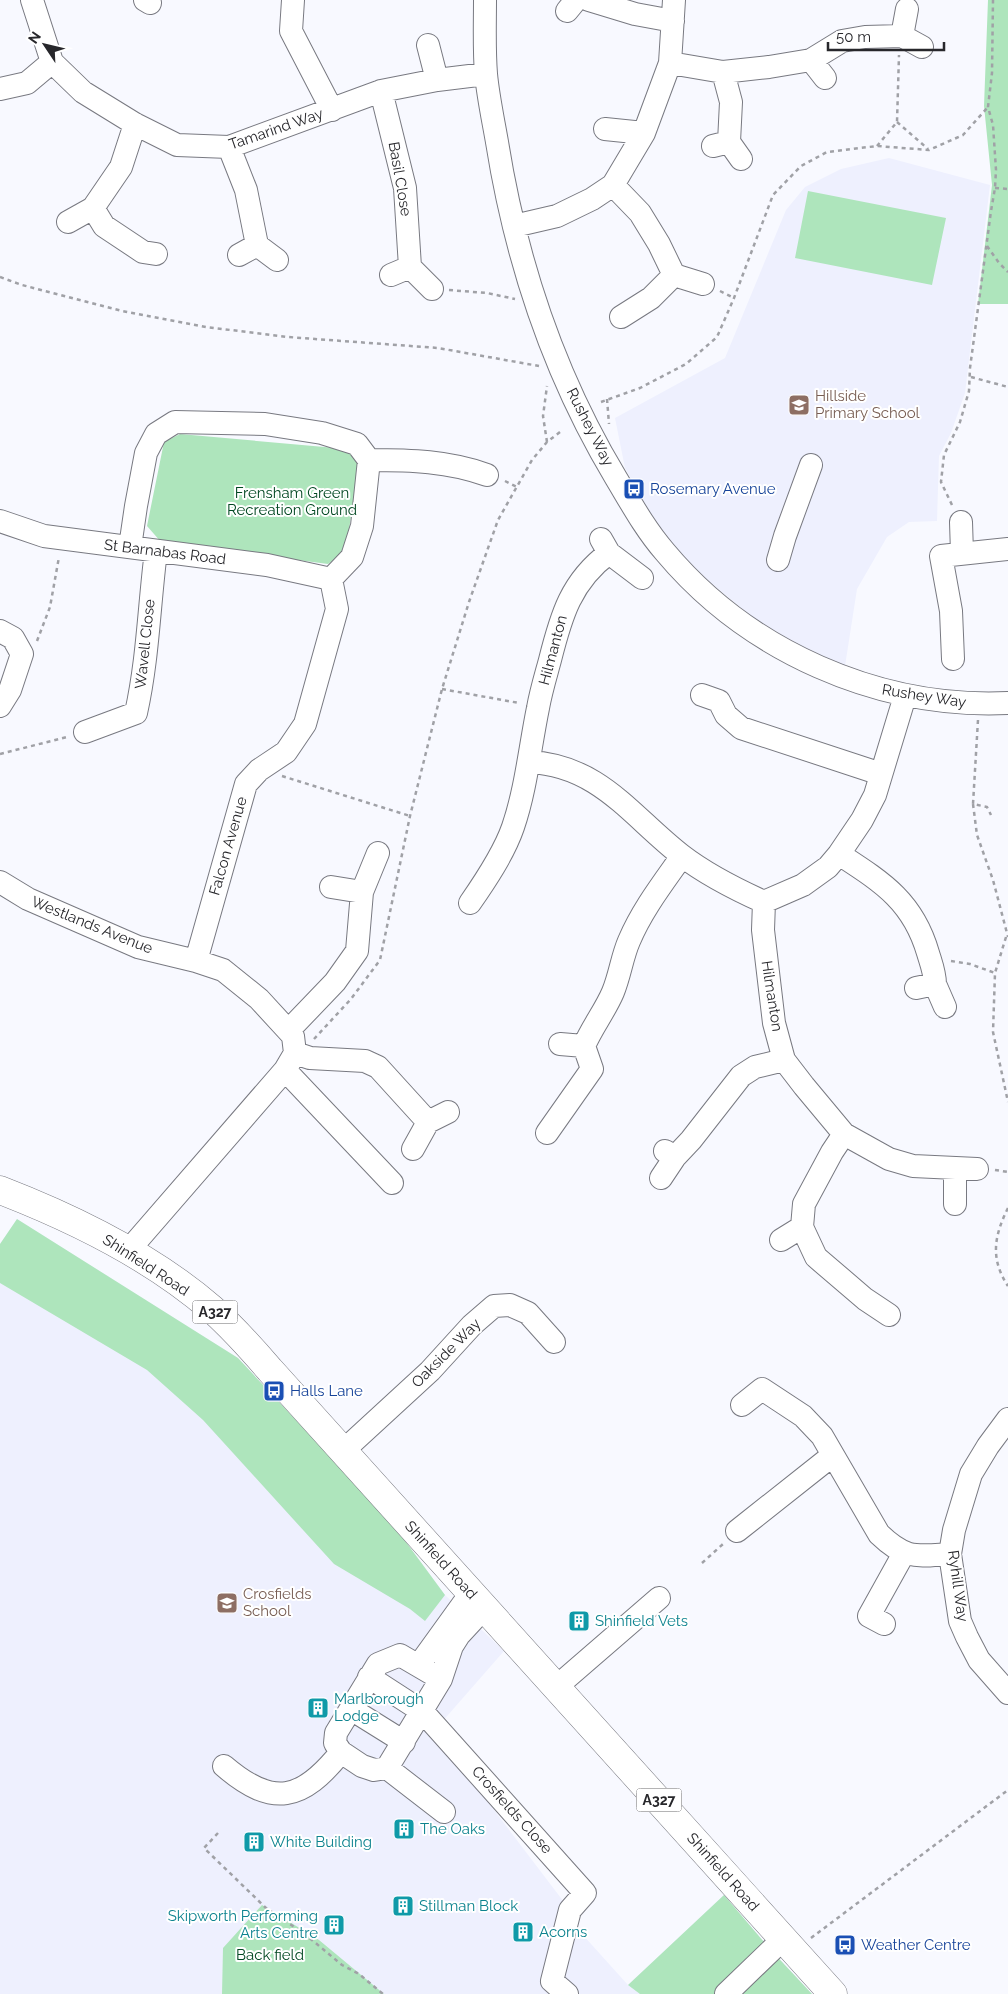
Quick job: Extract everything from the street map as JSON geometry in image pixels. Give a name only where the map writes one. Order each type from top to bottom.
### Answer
[{"type":"main road","name":"Shinfield Road","points":[[0,1190],[42,1206],[128,1250],[168,1276],[222,1318],[832,1994]]},
{"type":"street","name":"Tamarind Way","points":[[34,0],[52,62],[83,92],[135,124],[177,145],[229,147],[381,91],[437,80],[486,74]]},
{"type":"street","points":[[293,0],[291,31],[332,110]]},
{"type":"street","name":"Rushey Way","points":[[485,0],[486,74],[504,186],[536,306],[582,418],[644,523],[666,554],[711,598],[740,621],[769,641],[841,676],[905,696],[964,704],[1008,703]]},
{"type":"street","points":[[514,226],[558,216],[592,199],[613,185],[644,133],[670,63],[674,11],[635,14],[589,0]]},
{"type":"street","points":[[902,36],[906,9]]},
{"type":"street","points":[[670,63],[723,72],[818,69],[842,41],[865,37],[902,36],[922,47]]},
{"type":"street","points":[[428,44],[437,80]]},
{"type":"street","points":[[0,90],[27,83],[52,62]]},
{"type":"street","points":[[723,72],[731,102],[728,149]]},
{"type":"street","name":"Basil Close","points":[[381,91],[405,188],[400,271],[432,289]]},
{"type":"street","points":[[68,222],[93,208],[121,168],[135,124]]},
{"type":"street","points":[[605,129],[644,133]]},
{"type":"street","points":[[229,147],[246,190],[248,250],[277,260]]},
{"type":"street","points":[[613,185],[640,213],[659,244],[674,275],[703,284]]},
{"type":"street","points":[[93,208],[104,226],[143,252],[156,254]]},
{"type":"street","points":[[628,307],[651,298],[674,275]]},
{"type":"street","points":[[130,547],[146,453],[156,434],[175,422],[265,424],[322,433],[357,444],[370,460],[369,479],[360,534],[352,558],[331,580]]},
{"type":"street","points":[[370,460],[442,463],[488,475]]},
{"type":"street","points":[[778,560],[811,465]]},
{"type":"street","name":"St Barnabas Road","points":[[0,521],[44,536],[267,564],[331,580]]},
{"type":"street","points":[[961,522],[962,553]]},
{"type":"street","name":"Hilmanton","points":[[470,903],[493,883],[513,828],[529,762],[538,706],[561,617],[569,598],[605,546],[642,578]]},
{"type":"street","points":[[953,660],[951,611],[941,556],[1008,549]]},
{"type":"street","name":"Wavell Close","points":[[85,732],[136,713],[144,677],[156,551]]},
{"type":"street","name":"Falcon Avenue","points":[[196,961],[246,784],[259,770],[286,752],[305,724],[337,609],[331,580]]},
{"type":"street","points":[[0,631],[13,638],[22,654],[10,690],[0,706]]},
{"type":"street","points":[[717,696],[726,715],[741,728],[880,774]]},
{"type":"street","points":[[529,762],[546,763],[586,776],[617,797],[682,856],[726,884],[764,902],[803,885],[828,867],[839,854],[862,820],[874,795],[905,696]]},
{"type":"street","points":[[289,1030],[335,982],[358,951],[362,892],[378,853]]},
{"type":"street","points":[[839,854],[874,877],[897,896],[915,918],[925,942],[934,975],[925,986],[945,1007]]},
{"type":"street","points":[[547,1133],[592,1069],[587,1054],[590,1033],[613,993],[628,942],[659,889],[682,856]]},
{"type":"street","name":"Westlands Avenue","points":[[0,882],[28,899],[138,947],[196,961],[223,970],[259,999],[289,1030],[295,1044],[290,1062]]},
{"type":"street","points":[[331,887],[362,892]]},
{"type":"street","name":"Hilmanton","points":[[764,902],[763,930],[767,973],[774,1023],[784,1060],[844,1134],[889,1159],[913,1166],[977,1169]]},
{"type":"street","points":[[560,1044],[587,1054]]},
{"type":"street","points":[[128,1250],[290,1062],[310,1058],[365,1061],[378,1067],[428,1122]]},
{"type":"street","points":[[661,1178],[670,1154],[691,1140],[741,1076],[755,1067],[784,1060]]},
{"type":"street","points":[[290,1062],[392,1183]]},
{"type":"street","points":[[413,1149],[428,1122],[448,1112]]},
{"type":"street","points":[[844,1134],[804,1204],[802,1227],[816,1257],[865,1298],[889,1315]]},
{"type":"street","points":[[954,1169],[955,1204]]},
{"type":"street","points":[[781,1240],[802,1227]]},
{"type":"street","name":"Oakside Way","points":[[343,1451],[430,1371],[472,1325],[494,1306],[510,1305],[528,1313],[554,1342]]},
{"type":"street","points":[[742,1405],[762,1379],[822,1436],[879,1534],[892,1546],[914,1556],[950,1554]]},
{"type":"street","name":"Ryhill Way","points":[[1005,1683],[979,1660],[960,1621],[950,1554],[954,1530],[971,1474],[988,1446],[1008,1420]]},
{"type":"street","points":[[737,1531],[833,1455]]},
{"type":"street","points":[[884,1624],[869,1616],[904,1553]]},
{"type":"street","points":[[555,1688],[659,1598]]},
{"type":"street","points":[[419,1665],[463,1604],[479,1602]]},
{"type":"street","points":[[387,1768],[442,1679],[452,1646],[479,1602]]},
{"type":"street","points":[[442,1679],[400,1655],[378,1664],[336,1732],[335,1743],[341,1752],[362,1766],[374,1770],[387,1768],[444,1812]]},
{"type":"street","points":[[369,1677],[423,1712]]},
{"type":"street","points":[[350,1709],[404,1742]]},
{"type":"street","name":"Crosfields Close","points":[[423,1712],[585,1893],[570,1910],[552,1981],[566,1994]]},
{"type":"street","points":[[224,1766],[240,1779],[269,1794],[298,1791],[327,1770],[341,1752]]},
{"type":"street","points":[[726,1994],[789,1945]]},
{"type":"path","points":[[961,522],[941,482],[944,455],[960,422],[970,390],[970,368],[996,188],[993,125],[988,107],[992,73],[993,0]]},
{"type":"path","points":[[877,146],[897,122],[899,54],[902,36]]},
{"type":"path","points":[[601,402],[640,388],[686,364],[717,336],[734,298],[773,195],[802,166],[827,152],[877,146],[929,150],[963,135],[988,107]]},
{"type":"path","points":[[897,122],[929,150]]},
{"type":"path","points":[[996,188],[1008,189]]},
{"type":"path","points":[[987,246],[998,263],[1008,272]]},
{"type":"path","points":[[0,277],[22,285],[114,309],[206,327],[288,337],[438,348],[546,367]]},
{"type":"path","points":[[432,289],[488,293],[520,300]]},
{"type":"path","points":[[971,378],[1008,387]]},
{"type":"path","points":[[547,384],[543,416],[547,442]]},
{"type":"path","points":[[290,1062],[310,1044],[351,998],[380,960],[410,816],[442,689],[469,602],[498,520],[532,460],[547,442],[560,432]]},
{"type":"path","points":[[36,647],[50,607],[62,538]]},
{"type":"path","points":[[442,689],[538,706]]},
{"type":"path","points":[[978,716],[973,804],[978,835],[993,880],[1007,937],[995,973],[993,1032],[1008,1102]]},
{"type":"path","points":[[0,754],[85,732]]},
{"type":"path","points":[[259,770],[410,816]]},
{"type":"path","points":[[973,804],[987,807],[991,815]]},
{"type":"path","points":[[930,960],[942,959],[970,964],[995,973]]},
{"type":"path","points":[[1008,1208],[998,1229],[996,1249],[999,1273],[1008,1286]]},
{"type":"path","points":[[702,1563],[737,1531]]},
{"type":"path","points":[[789,1945],[1008,1790]]},
{"type":"path","points":[[218,1833],[204,1848],[266,1908],[306,1935],[383,1994]]},
{"type":"shaded area","name":"Hillside Primary School","points":[[889,158],[990,185],[965,393],[951,433],[939,456],[937,521],[909,522],[887,537],[857,589],[845,666],[774,635],[670,549],[625,468],[615,418],[725,358],[786,210],[805,187],[841,169]]},
{"type":"shaded area","name":"Crosfields School","points":[[17,1219],[238,1358],[392,1523],[445,1595],[504,1651],[434,1731],[570,1910],[573,1924],[628,1985],[724,1895],[812,1994],[0,1994],[0,1244]]},
{"type":"green space","points":[[988,0],[1008,0],[1008,304],[978,304],[992,185],[984,106]]},
{"type":"green space","points":[[808,191],[946,218],[932,285],[795,258]]},
{"type":"green space","name":"Frensham Green Recreation Ground","points":[[180,434],[347,449],[359,460],[346,551],[328,564],[161,542],[147,526],[164,442]]},
{"type":"green space","points":[[17,1219],[238,1358],[392,1523],[445,1595],[425,1621],[410,1609],[334,1564],[203,1420],[147,1370],[0,1283],[0,1244]]},
{"type":"green space","points":[[724,1895],[812,1994],[640,1994],[628,1985]]},
{"type":"green space","name":"Back field","points":[[262,1905],[319,1940],[384,1994],[222,1994],[223,1948]]},
{"type":"place","name":"Hillside Primary School","points":[[799,405]]},
{"type":"place","name":"Rosemary Avenue","points":[[634,489]]},
{"type":"place","name":"Halls Lane","points":[[274,1391]]},
{"type":"place","name":"Crosfields School","points":[[227,1603]]},
{"type":"place","name":"Shinfield Vets","points":[[579,1621]]},
{"type":"place","name":"Marlborough Lodge","points":[[318,1708]]},
{"type":"place","name":"The Oaks","points":[[404,1829]]},
{"type":"place","name":"White Building","points":[[254,1842]]},
{"type":"place","name":"Stillman Block","points":[[403,1906]]},
{"type":"place","name":"Skipworth Performing Arts Centre","points":[[334,1925]]},
{"type":"place","name":"Acorns","points":[[523,1932]]},
{"type":"place","name":"Weather Centre","points":[[845,1945]]}]
